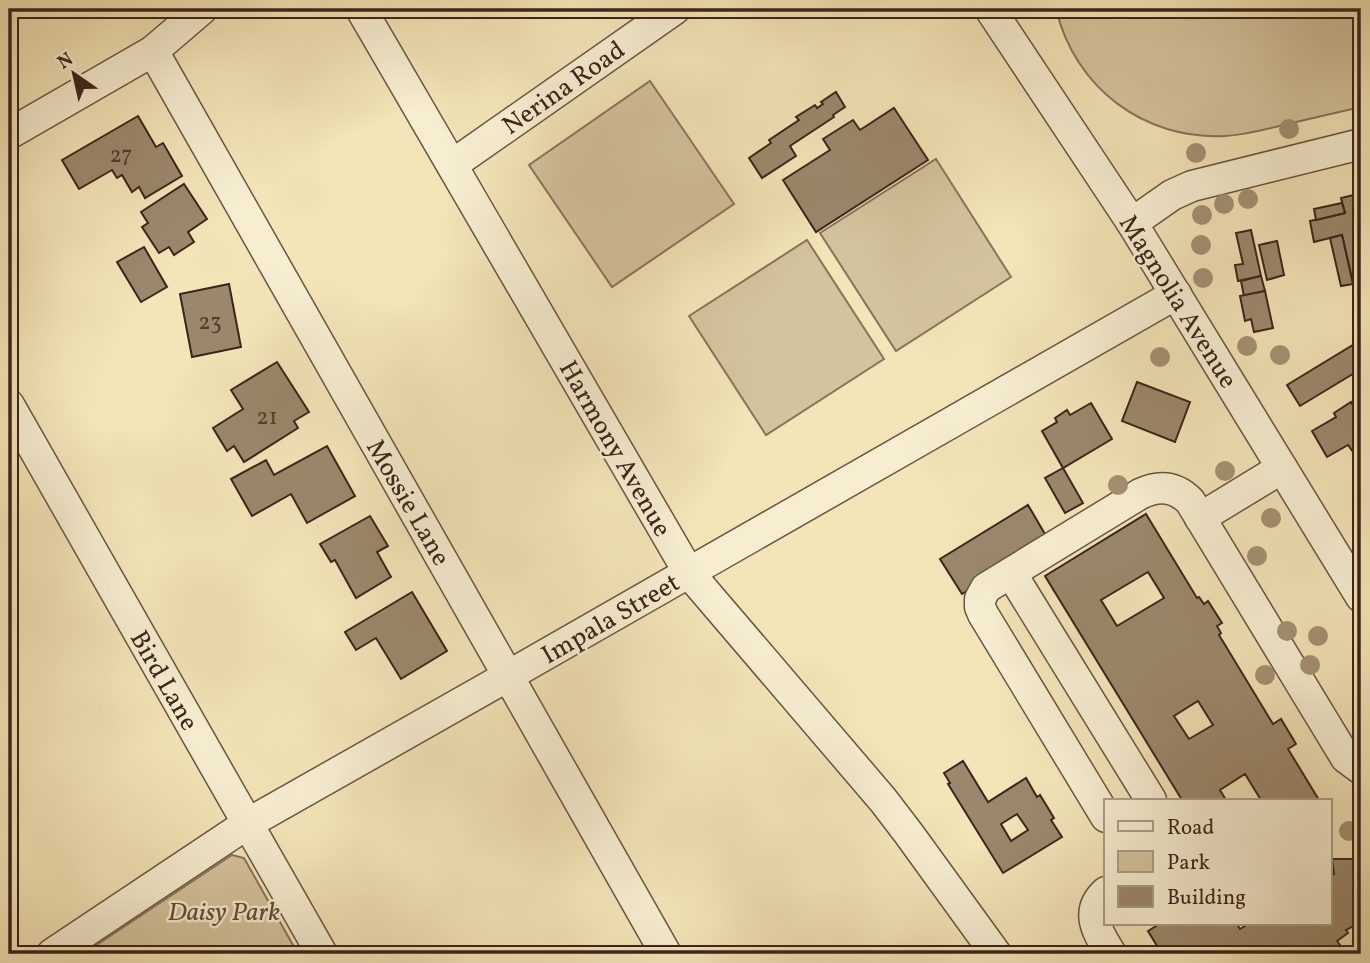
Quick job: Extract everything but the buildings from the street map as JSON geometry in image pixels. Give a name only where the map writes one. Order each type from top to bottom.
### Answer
[{"type":"street","points":[[9,134],[153,51],[202,9]]},
{"type":"street","name":"Harmony Avenue","points":[[361,9],[689,573],[883,800],[996,954]]},
{"type":"street","name":"Nerina Road","points":[[452,165],[675,9]]},
{"type":"street","name":"Magnolia Avenue","points":[[990,9],[1132,223],[1361,597]]},
{"type":"street","name":"Mossie Lane","points":[[153,51],[666,954]]},
{"type":"street","points":[[1132,223],[1172,195],[1192,186],[1361,144]]},
{"type":"street","name":"Impala Street","points":[[52,954],[247,824],[1176,294]]},
{"type":"street","name":"Bird Lane","points":[[9,405],[322,954]]},
{"type":"street","points":[[1200,518],[1282,468]]},
{"type":"street","points":[[1104,814],[983,614],[980,599],[986,588],[1150,489],[1161,487],[1178,491],[1190,501],[1346,758],[1361,769]]},
{"type":"street","points":[[1011,573],[1151,799]]},
{"type":"street","points":[[1104,894],[1097,903],[1094,920],[1111,954]]},
{"type":"green space","points":[[1056,9],[1361,9],[1361,107],[1225,136],[1195,135],[1167,129],[1117,104],[1096,85],[1079,63],[1065,37]]},
{"type":"green space","points":[[650,81],[734,204],[612,287],[529,165]]},
{"type":"green space","points":[[936,159],[1011,277],[896,351],[820,233]]},
{"type":"green space","points":[[807,240],[884,359],[766,435],[689,316]]},
{"type":"green space","name":"Daisy Park","points":[[232,855],[244,858],[298,954],[83,954]]}]
